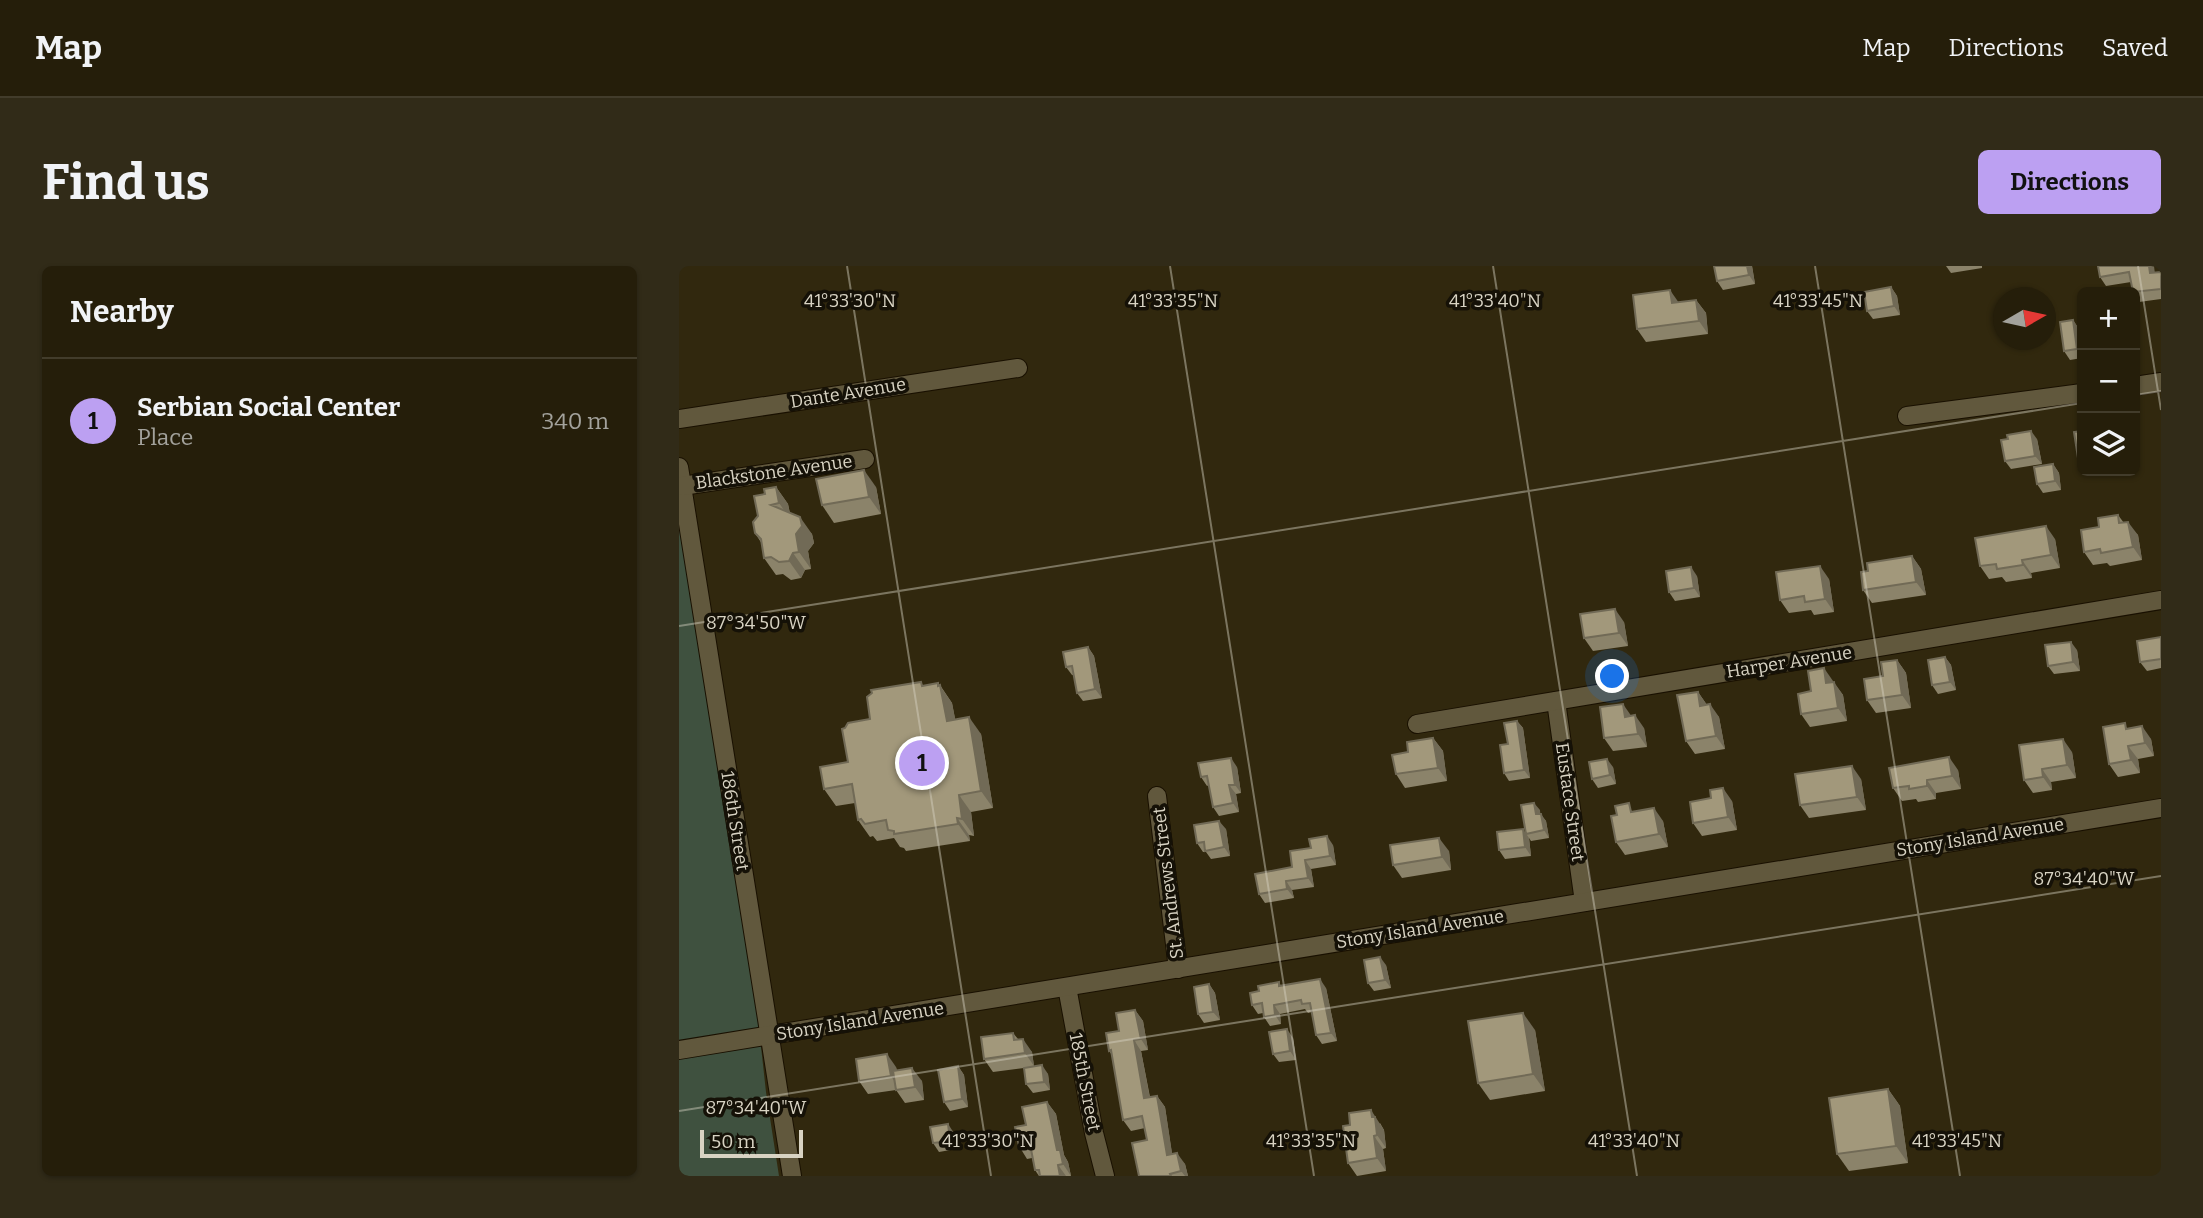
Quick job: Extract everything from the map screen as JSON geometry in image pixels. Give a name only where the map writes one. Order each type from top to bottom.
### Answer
[{"type":"street","name":"Dante Avenue","points":[[679,419],[1018,368]]},
{"type":"street","points":[[2140,385],[2161,382]]},
{"type":"street","points":[[1907,416],[2077,394]]},
{"type":"street","name":"Blackstone Avenue","points":[[682,485],[865,459]]},
{"type":"street","name":"186th Street","points":[[679,467],[792,1176]]},
{"type":"street","name":"Harper Avenue","points":[[1417,724],[2161,600]]},
{"type":"street","name":"Eustace Street","points":[[1556,701],[1584,902]]},
{"type":"street","name":"St. Andrews Street","points":[[1157,796],[1178,969]]},
{"type":"street","name":"Stony Island Avenue","points":[[679,1051],[2161,808]]},
{"type":"street","name":"185th Street","points":[[1067,987],[1094,1133],[1105,1176]]},
{"type":"green space","points":[[679,513],[757,1010],[779,1176],[679,1176]]},
{"type":"building","points":[[1714,266],[1747,266],[1749,275],[1717,281]]},
{"type":"building","points":[[2098,266],[2149,266],[2150,273],[2161,272],[2161,289],[2140,291],[2140,287],[2132,287],[2129,272],[2100,277]]},
{"type":"building","points":[[1891,287],[1894,306],[1867,311],[1864,292]]},
{"type":"building","points":[[1670,290],[1672,303],[1696,300],[1699,321],[1637,329],[1633,295]]},
{"type":"building","points":[[2073,320],[2077,349],[2064,351],[2060,322]]},
{"type":"building","points":[[2031,431],[2035,456],[2005,461],[2001,440],[2008,439],[2007,435]]},
{"type":"building","points":[[2053,464],[2055,481],[2037,484],[2034,467]]},
{"type":"building","points":[[864,470],[869,497],[822,505],[816,479]]},
{"type":"building","points":[[776,487],[779,503],[771,505],[800,517],[802,526],[796,534],[799,552],[793,553],[789,561],[779,562],[771,557],[764,558],[761,539],[755,533],[753,522],[758,516],[754,496],[765,494],[764,489]]},
{"type":"building","points":[[2118,515],[2119,523],[2128,522],[2133,547],[2101,553],[2100,549],[2084,552],[2081,530],[2099,527],[2098,518]]},
{"type":"building","points":[[2046,526],[2051,555],[2022,560],[2023,565],[1997,569],[1996,564],[1980,566],[1975,538]]},
{"type":"building","points":[[1912,556],[1916,582],[1863,590],[1861,572],[1868,571],[1867,563]]},
{"type":"building","points":[[1820,566],[1825,599],[1805,602],[1804,596],[1780,600],[1776,572]]},
{"type":"building","points":[[1691,567],[1694,588],[1669,592],[1666,571]]},
{"type":"building","points":[[1615,609],[1619,633],[1584,638],[1580,614]]},
{"type":"building","points":[[2161,637],[2161,659],[2140,662],[2137,641]]},
{"type":"building","points":[[2071,642],[2073,662],[2048,666],[2045,645]]},
{"type":"building","points":[[1088,647],[1095,689],[1077,693],[1072,666],[1066,667],[1063,652]]},
{"type":"building","points":[[1945,657],[1950,682],[1932,685],[1928,660]]},
{"type":"building","points":[[1897,660],[1902,695],[1867,700],[1864,679],[1883,676],[1881,662]]},
{"type":"building","points":[[1824,668],[1826,683],[1834,682],[1838,708],[1801,714],[1798,694],[1811,691],[1808,671]]},
{"type":"building","points":[[921,682],[922,686],[938,683],[938,686],[940,685],[947,721],[969,717],[981,791],[959,795],[962,819],[957,818],[958,824],[894,834],[894,831],[888,830],[886,820],[865,824],[861,819],[858,820],[852,784],[824,789],[820,767],[848,762],[842,729],[848,723],[870,719],[867,697],[872,693],[871,690]]},
{"type":"building","points":[[1698,692],[1700,706],[1710,704],[1716,736],[1686,741],[1677,695]]},
{"type":"building","points":[[1623,704],[1625,717],[1635,715],[1638,734],[1604,738],[1600,707]]},
{"type":"building","points":[[1517,721],[1524,770],[1504,773],[1500,745],[1508,744],[1504,723]]},
{"type":"building","points":[[2125,723],[2126,729],[2142,726],[2145,743],[2128,746],[2131,760],[2109,764],[2103,727]]},
{"type":"building","points":[[1433,738],[1438,768],[1396,774],[1392,755],[1408,752],[1407,742]]},
{"type":"building","points":[[2063,739],[2067,765],[2042,769],[2043,777],[2024,780],[2019,745]]},
{"type":"building","points":[[1949,757],[1952,776],[1927,780],[1927,786],[1893,788],[1889,768]]},
{"type":"building","points":[[1231,758],[1235,785],[1229,785],[1233,803],[1213,807],[1207,776],[1201,777],[1198,763]]},
{"type":"building","points":[[1607,759],[1610,775],[1592,779],[1589,762]]},
{"type":"building","points":[[1852,766],[1857,797],[1800,805],[1795,774]]},
{"type":"building","points":[[1723,788],[1728,817],[1693,823],[1690,802],[1711,798],[1710,790]]},
{"type":"building","points":[[1534,803],[1536,814],[1541,814],[1544,830],[1526,834],[1521,805]]},
{"type":"building","points":[[1629,803],[1631,812],[1654,808],[1659,834],[1616,842],[1611,816],[1617,815],[1615,806]]},
{"type":"building","points":[[1219,821],[1224,847],[1205,851],[1204,842],[1197,843],[1194,825]]},
{"type":"building","points":[[1523,829],[1525,847],[1499,850],[1497,832]]},
{"type":"building","points":[[1327,836],[1330,856],[1305,860],[1308,878],[1286,881],[1287,889],[1259,894],[1255,874],[1292,867],[1290,851],[1311,848],[1309,839]]},
{"type":"building","points":[[1439,838],[1442,857],[1393,865],[1390,845]]},
{"type":"building","points":[[1380,957],[1385,980],[1368,983],[1364,960]]},
{"type":"building","points":[[1320,979],[1331,1033],[1316,1035],[1310,1003],[1302,1004],[1301,1000],[1274,1005],[1275,1015],[1264,1017],[1262,1003],[1252,1005],[1250,993],[1259,991],[1258,986],[1279,982],[1279,986]]},
{"type":"building","points":[[1209,984],[1213,1012],[1198,1014],[1194,987]]},
{"type":"building","points":[[1135,1010],[1141,1039],[1134,1040],[1144,1098],[1157,1096],[1167,1155],[1177,1153],[1181,1171],[1170,1174],[1171,1176],[1139,1176],[1132,1143],[1147,1140],[1142,1116],[1123,1120],[1106,1033],[1119,1031],[1116,1013]]},
{"type":"building","points":[[1523,1013],[1533,1074],[1478,1083],[1468,1021]]},
{"type":"building","points":[[1287,1029],[1290,1051],[1273,1054],[1269,1032]]},
{"type":"building","points":[[1013,1033],[1014,1040],[1023,1039],[1025,1053],[984,1059],[981,1037]]},
{"type":"building","points":[[887,1054],[891,1076],[859,1081],[856,1059]]},
{"type":"building","points":[[1042,1065],[1044,1082],[1026,1084],[1024,1068]]},
{"type":"building","points":[[958,1066],[962,1099],[944,1102],[938,1070]]},
{"type":"building","points":[[912,1068],[915,1087],[896,1090],[893,1071]]},
{"type":"building","points":[[1888,1089],[1896,1146],[1837,1154],[1829,1098]]},
{"type":"building","points":[[1047,1102],[1057,1150],[1060,1150],[1063,1164],[1058,1165],[1060,1176],[1040,1176],[1039,1170],[1035,1170],[1030,1144],[1019,1146],[1015,1127],[1026,1125],[1022,1107]]},
{"type":"building","points":[[1371,1110],[1372,1117],[1375,1117],[1377,1158],[1348,1163],[1343,1126],[1350,1125],[1349,1113]]},
{"type":"building","points":[[948,1124],[950,1141],[933,1143],[930,1127]]},
{"type":"place","name":"Serbian Social Center","points":[[922,763]]}]
